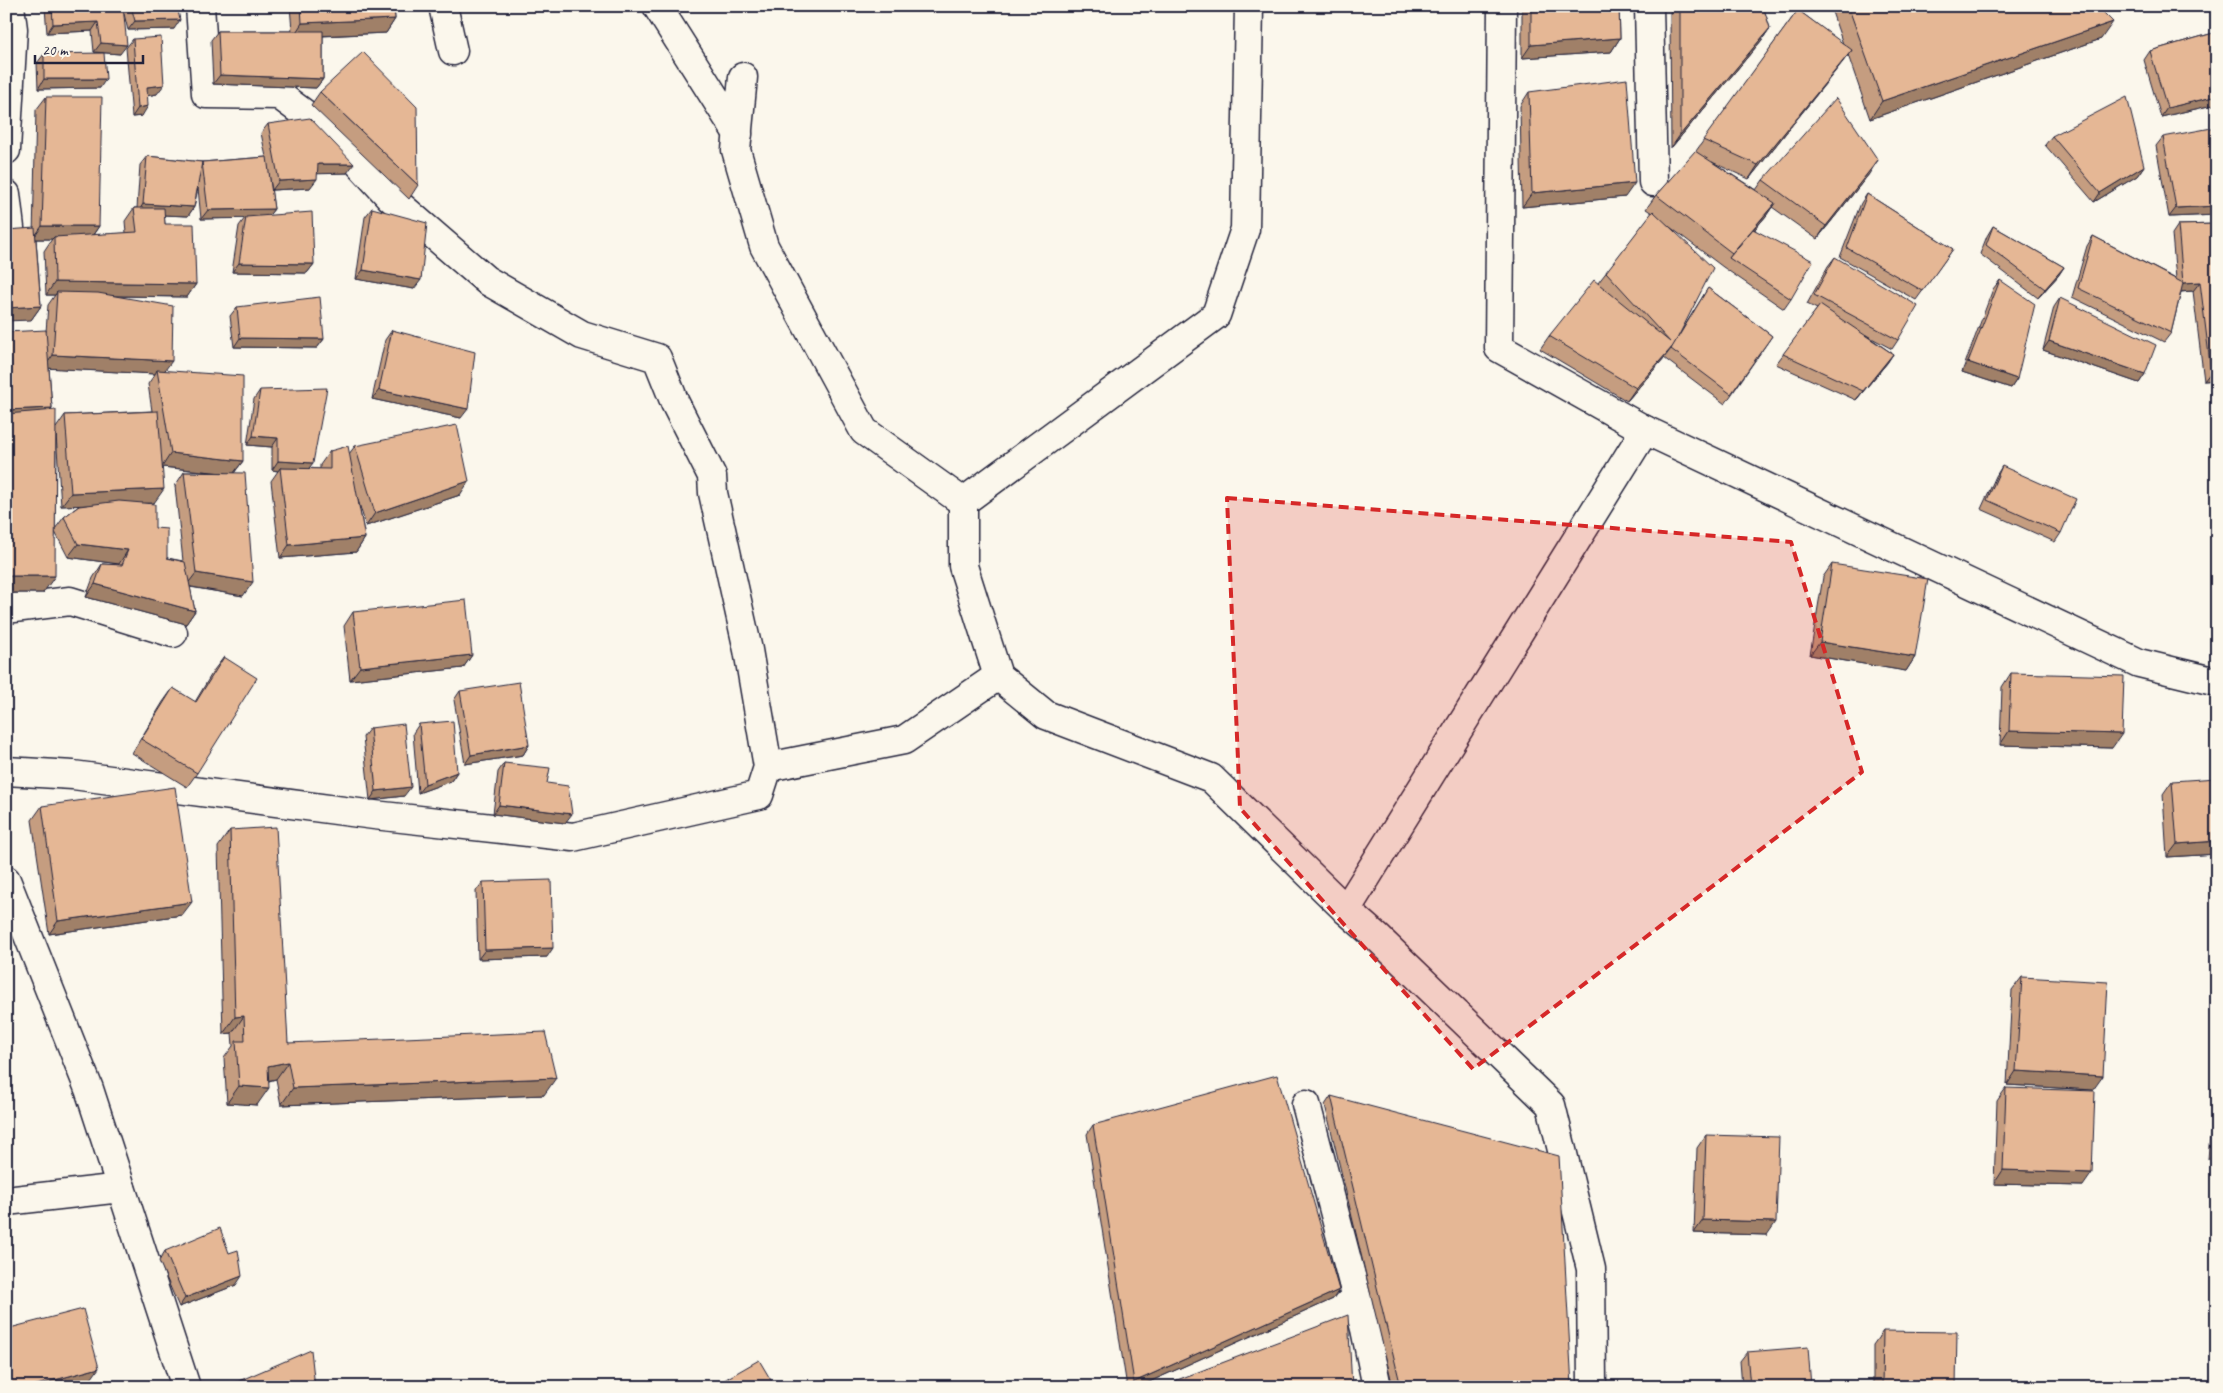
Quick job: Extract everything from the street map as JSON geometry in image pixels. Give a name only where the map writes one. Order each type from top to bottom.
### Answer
[{"type":"street","points":[[6,150],[12,29],[10,6]]},
{"type":"street","points":[[6,772],[73,775],[374,815],[573,837],[759,795],[768,767],[748,650],[713,493],[712,476],[675,403],[657,358],[582,335],[486,280],[390,197],[332,134],[279,94],[206,94],[200,6]]},
{"type":"street","points":[[442,6],[453,52]]},
{"type":"street","points":[[657,6],[738,134]]},
{"type":"street","points":[[963,502],[1216,315],[1245,229],[1249,6]]},
{"type":"street","points":[[1502,6],[1499,348],[1645,430],[2139,662],[2217,682]]},
{"type":"street","points":[[1649,6],[1653,182]]},
{"type":"street","points":[[743,77],[736,150],[764,246],[864,431],[963,502]]},
{"type":"street","points":[[6,194],[10,228]]},
{"type":"street","points":[[1346,910],[1645,430]]},
{"type":"street","points":[[963,502],[963,566],[998,676],[1046,715],[1211,778],[1346,910],[1378,938],[1551,1105],[1591,1269],[1592,1387]]},
{"type":"street","points":[[6,610],[70,601],[173,633]]},
{"type":"street","points":[[768,767],[904,740],[998,676]]},
{"type":"street","points":[[6,880],[89,1089],[186,1387]]},
{"type":"street","points":[[1306,1104],[1358,1301],[1377,1387]]},
{"type":"street","points":[[6,1201],[121,1188]]},
{"type":"street","points":[[1159,1387],[1159,1380],[1358,1301]]},
{"type":"highlighted area","points":[[1227,498],[1791,542],[1862,772],[1473,1069],[1240,808]]},
{"type":"building","points":[[52,6],[123,6],[127,45],[101,43],[98,22],[53,24]]},
{"type":"building","points":[[131,6],[177,6],[180,20],[135,21]]},
{"type":"building","points":[[301,6],[394,6],[395,19],[302,23]]},
{"type":"building","points":[[1531,6],[1619,6],[1620,38],[1531,45]]},
{"type":"building","points":[[1680,6],[1763,6],[1770,28],[1680,135]]},
{"type":"building","points":[[1848,6],[2097,6],[2113,22],[1882,101]]},
{"type":"building","points":[[1798,10],[1852,50],[1758,165],[1703,140]]},
{"type":"building","points":[[218,31],[323,31],[323,79],[220,75]]},
{"type":"building","points":[[2217,32],[2217,96],[2167,108],[2150,51]]},
{"type":"building","points":[[161,37],[164,85],[147,87],[148,106],[138,108],[133,39]]},
{"type":"building","points":[[363,52],[417,107],[418,185],[320,92]]},
{"type":"building","points":[[104,53],[106,79],[44,79],[44,54]]},
{"type":"building","points":[[6,54],[9,90],[6,90]]},
{"type":"building","points":[[1627,79],[1635,183],[1532,193],[1529,92]]},
{"type":"building","points":[[46,97],[102,97],[99,226],[42,226]]},
{"type":"building","points":[[2127,97],[2144,166],[2100,193],[2052,136]]},
{"type":"building","points":[[1836,98],[1878,160],[1826,226],[1763,180]]},
{"type":"building","points":[[310,118],[354,164],[318,164],[317,179],[279,181],[268,124]]},
{"type":"building","points":[[2217,127],[2217,206],[2176,208],[2163,137]]},
{"type":"building","points":[[1695,151],[1775,203],[1732,253],[1656,195]]},
{"type":"building","points":[[147,156],[202,162],[194,207],[143,204]]},
{"type":"building","points":[[267,157],[274,209],[208,210],[202,162]]},
{"type":"building","points":[[1867,194],[1953,249],[1923,291],[1847,248]]},
{"type":"building","points":[[134,208],[164,208],[165,224],[194,224],[196,284],[55,282],[54,237],[137,232]]},
{"type":"building","points":[[372,208],[427,223],[421,280],[363,270]]},
{"type":"building","points":[[1653,211],[1713,268],[1674,345],[1636,388],[1549,336],[1594,280],[1670,342],[1606,272]]},
{"type":"building","points":[[312,212],[314,264],[239,263],[246,217]]},
{"type":"building","points":[[2217,224],[2217,372],[2211,372],[2200,282],[2183,283],[2178,225]]},
{"type":"building","points":[[1993,226],[2064,267],[2045,289],[1986,245]]},
{"type":"building","points":[[35,228],[41,306],[6,308],[6,230]]},
{"type":"building","points":[[1753,229],[1813,261],[1791,299],[1729,258]]},
{"type":"building","points":[[2093,236],[2183,283],[2171,333],[2078,288]]},
{"type":"building","points":[[1835,257],[1918,306],[1898,340],[1814,295]]},
{"type":"building","points":[[2000,280],[2035,304],[2017,379],[1968,362]]},
{"type":"building","points":[[1708,288],[1772,336],[1731,394],[1671,349]]},
{"type":"building","points":[[57,292],[98,293],[173,306],[172,361],[53,355]]},
{"type":"building","points":[[320,297],[324,339],[240,338],[237,307]]},
{"type":"building","points":[[2060,298],[2156,345],[2145,374],[2049,341]]},
{"type":"building","points":[[1820,305],[1893,354],[1863,391],[1783,354]]},
{"type":"building","points":[[46,330],[52,408],[6,410],[6,332]]},
{"type":"building","points":[[392,330],[475,352],[468,409],[379,390]]},
{"type":"building","points":[[157,370],[243,376],[243,461],[171,453]]},
{"type":"building","points":[[327,388],[313,463],[278,461],[278,438],[253,436],[260,390]]},
{"type":"building","points":[[56,410],[55,576],[6,576],[6,414]]},
{"type":"building","points":[[158,411],[164,489],[71,493],[65,415]]},
{"type":"building","points":[[457,425],[469,481],[375,513],[355,446]]},
{"type":"building","points":[[348,446],[365,538],[289,545],[280,468],[330,469],[330,451]]},
{"type":"building","points":[[2002,466],[2076,499],[2061,533],[1987,500]]},
{"type":"building","points":[[184,472],[245,473],[253,582],[196,573]]},
{"type":"building","points":[[119,501],[155,504],[155,528],[167,529],[167,558],[185,562],[195,611],[95,584],[102,564],[122,565],[128,550],[78,544],[64,517],[79,506]]},
{"type":"building","points":[[1832,564],[1928,579],[1915,657],[1820,642]]},
{"type":"building","points":[[466,600],[472,655],[360,667],[353,612]]},
{"type":"building","points":[[224,657],[257,678],[197,773],[141,739],[173,688],[196,702]]},
{"type":"building","points":[[2011,673],[2124,676],[2122,734],[2009,731]]},
{"type":"building","points":[[519,682],[529,745],[471,755],[460,691]]},
{"type":"building","points":[[453,721],[457,772],[425,784],[419,724]]},
{"type":"building","points":[[404,724],[411,787],[376,791],[370,728]]},
{"type":"building","points":[[504,763],[550,768],[547,783],[568,786],[572,814],[499,805]]},
{"type":"building","points":[[2217,778],[2217,841],[2177,844],[2172,781]]},
{"type":"building","points":[[175,787],[192,902],[58,921],[42,806]]},
{"type":"building","points":[[276,827],[288,1043],[545,1032],[556,1078],[293,1088],[288,1062],[268,1066],[269,1088],[239,1086],[236,1041],[245,1041],[244,1016],[235,1017],[230,830]]},
{"type":"building","points":[[551,880],[553,948],[485,950],[483,882]]},
{"type":"building","points":[[2022,977],[2108,982],[2103,1076],[2016,1071]]},
{"type":"building","points":[[1277,1075],[1339,1290],[1134,1382],[1093,1125]]},
{"type":"building","points":[[2006,1088],[2095,1091],[2092,1173],[2003,1170]]},
{"type":"building","points":[[1331,1096],[1559,1156],[1572,1387],[1401,1387]]},
{"type":"building","points":[[1706,1135],[1779,1137],[1776,1222],[1703,1220]]},
{"type":"building","points":[[220,1228],[229,1253],[238,1250],[242,1276],[185,1298],[165,1251]]},
{"type":"building","points":[[83,1309],[99,1368],[29,1387],[6,1387],[6,1329]]},
{"type":"building","points":[[1348,1315],[1352,1387],[1177,1387],[1177,1380]]},
{"type":"building","points":[[1883,1331],[1957,1332],[1956,1387],[1882,1387]]},
{"type":"building","points":[[1808,1347],[1811,1387],[1750,1387],[1747,1352]]},
{"type":"building","points":[[311,1350],[315,1387],[225,1387]]},
{"type":"building","points":[[759,1360],[775,1387],[712,1387]]}]
